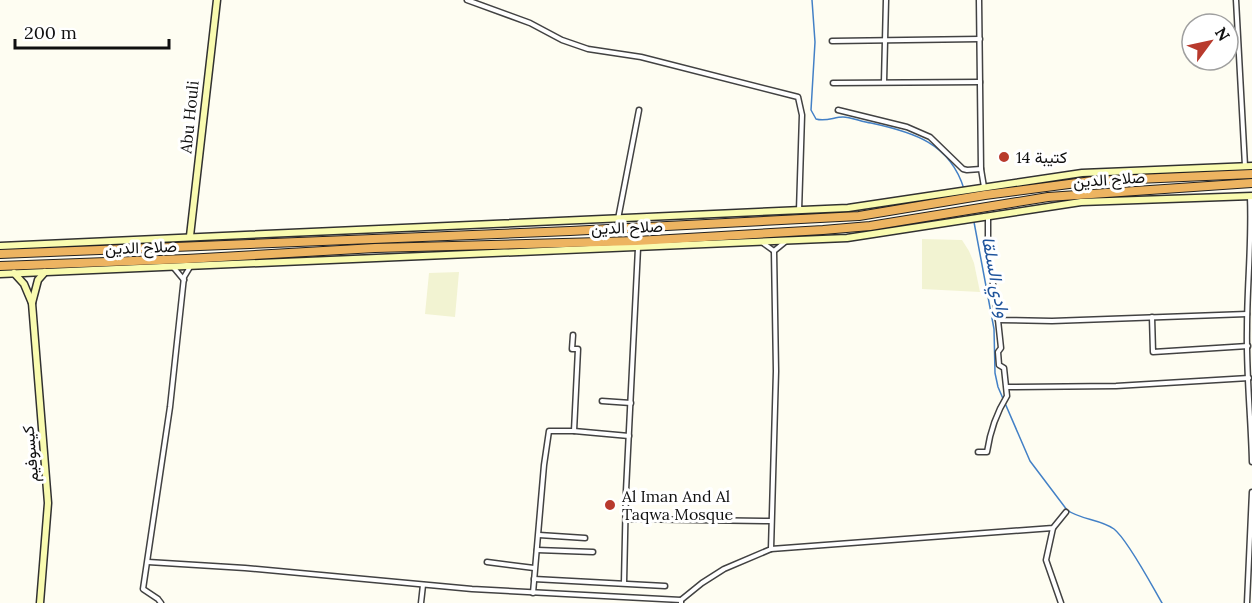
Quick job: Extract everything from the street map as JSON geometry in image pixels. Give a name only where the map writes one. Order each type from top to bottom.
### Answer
[{"type":"highway","name":"صلاح الدين","points":[[0,254],[859,216],[983,190],[1092,181],[1252,174]]},
{"type":"highway","name":"صلاح الدين","points":[[0,266],[450,246],[636,241],[822,230],[870,226],[1048,197],[1252,183]]},
{"type":"highway","points":[[1048,186],[1050,190],[1048,197]]},
{"type":"highway","points":[[450,246],[456,235]]},
{"type":"highway","points":[[349,250],[347,246],[350,239]]},
{"type":"main road","name":"Abu Houli","points":[[190,236],[207,71],[217,0]]},
{"type":"main road","points":[[983,190],[1082,173],[1248,166]]},
{"type":"main road","points":[[0,246],[799,211],[864,207],[958,195]]},
{"type":"main road","points":[[0,274],[847,238],[1081,202],[1251,196]]},
{"type":"main road","name":"كيسوفيم","points":[[32,303],[38,280],[45,272]]},
{"type":"main road","name":"كيسوفيم","points":[[14,273],[24,284],[32,303],[48,503],[40,603]]},
{"type":"street","points":[[467,0],[530,23],[562,40],[588,49],[641,57],[798,97],[802,115],[799,211]]},
{"type":"street","points":[[884,82],[886,0]]},
{"type":"street","points":[[979,0],[983,190]]},
{"type":"street","points":[[1236,0],[1248,166]]},
{"type":"street","points":[[832,41],[980,39]]},
{"type":"street","points":[[833,83],[980,82]]},
{"type":"street","points":[[618,219],[639,110]]},
{"type":"street","points":[[838,110],[907,127],[930,137],[963,169],[981,169]]},
{"type":"street","points":[[1251,196],[1252,227],[1247,314],[1252,462]]},
{"type":"street","points":[[978,452],[987,452],[990,432],[1002,402],[1007,396],[1008,387],[1005,368],[999,365],[998,352],[1001,348],[988,248],[987,216]]},
{"type":"street","points":[[774,251],[786,241]]},
{"type":"street","points":[[760,242],[774,251],[776,371],[771,549]]},
{"type":"street","points":[[624,584],[628,436],[638,248]]},
{"type":"street","points":[[173,267],[184,281]]},
{"type":"street","points":[[161,603],[159,599],[143,589],[170,407],[185,273],[190,267]]},
{"type":"street","points":[[998,320],[1052,321],[1247,314]]},
{"type":"street","points":[[1152,317],[1153,352],[1248,346]]},
{"type":"street","points":[[573,335],[572,349],[578,349],[574,431]]},
{"type":"street","points":[[1008,387],[1116,386],[1249,378]]},
{"type":"street","points":[[602,401],[631,403]]},
{"type":"street","points":[[533,593],[549,431],[628,436]]},
{"type":"street","points":[[1247,603],[1252,492]]},
{"type":"street","points":[[1061,603],[1047,560],[1053,528],[1066,512]]},
{"type":"street","points":[[626,519],[770,521]]},
{"type":"street","points":[[147,562],[245,568],[423,585],[681,602],[702,583],[724,569],[771,549],[1053,528]]},
{"type":"street","points":[[539,535],[585,538]]},
{"type":"street","points":[[537,550],[593,552]]},
{"type":"street","points":[[488,562],[534,568]]},
{"type":"street","points":[[534,579],[665,586]]},
{"type":"street","points":[[422,603],[423,585]]},
{"type":"green space","points":[[922,239],[962,240],[974,263],[980,292],[922,289]]},
{"type":"green space","points":[[459,272],[455,317],[425,314],[429,273]]},
{"type":"waterway","name":"وادي السلقا","points":[[812,0],[815,42],[811,110],[816,119],[846,117],[901,131],[928,142],[949,161],[958,173],[964,189]]},
{"type":"waterway","name":"وادي السلقا","points":[[974,222],[994,329],[995,373],[998,387],[1030,461],[1067,510],[1078,516],[1103,523],[1120,535],[1162,603]]},
{"type":"place","name":"كتيبة 14","points":[[1004,157]]},
{"type":"place","name":"Al Iman And Al Taqwa Mosque","points":[[610,505]]}]
